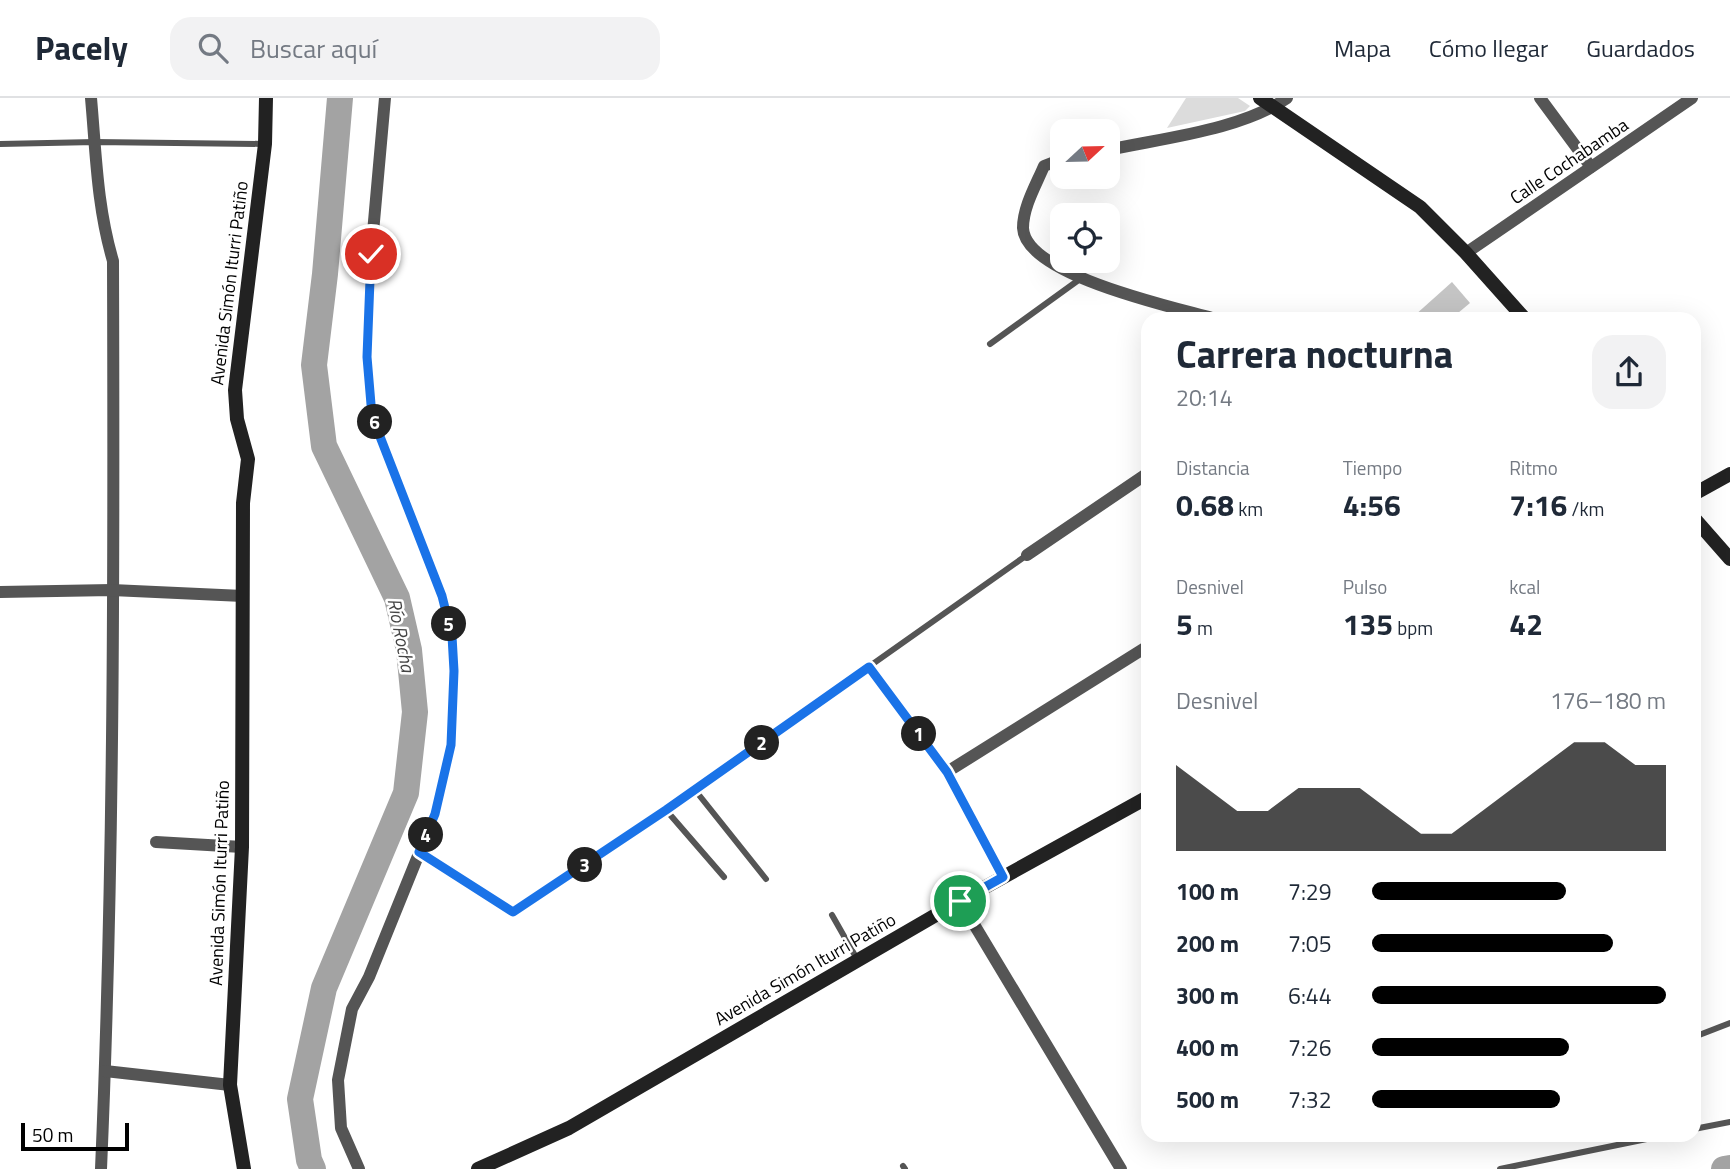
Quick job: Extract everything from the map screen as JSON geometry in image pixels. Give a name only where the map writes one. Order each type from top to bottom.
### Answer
[{"type":"street","points":[[91,98],[98,198],[103,230],[113,261],[112,590],[105,1071],[101,1169]]},
{"type":"street","name":"Avenida Simón Iturri Patiño","points":[[244,1169],[230,1085],[242,847],[243,503],[248,458],[237,419],[234,390],[265,144],[266,98]]},
{"type":"street","points":[[359,1169],[341,1128],[338,1080],[349,1021],[435,814],[451,745],[452,636],[442,596],[372,416],[367,357],[371,254],[385,98]]},
{"type":"street","points":[[1260,98],[1420,207],[1519,312]]},
{"type":"street","points":[[1120,147],[1244,120],[1287,98]]},
{"type":"street","points":[[1540,98],[1591,167]]},
{"type":"street","name":"Calle Cochabamba","points":[[1466,253],[1692,98]]},
{"type":"street","points":[[1050,164],[1044,166],[1029,200],[1023,229],[1029,245],[1044,260],[1080,279],[1192,312]]},
{"type":"street","points":[[1701,490],[1730,474]]},
{"type":"street","points":[[1027,555],[1141,478]]},
{"type":"street","points":[[1701,526],[1730,559]]},
{"type":"street","points":[[0,592],[112,590],[243,596]]},
{"type":"street","points":[[947,772],[1141,650]]},
{"type":"street","points":[[869,667],[947,772],[1003,877]]},
{"type":"street","name":"Avenida Simón Iturri Patiño","points":[[478,1169],[495,1166],[569,1129],[960,901],[1141,801]]},
{"type":"street","points":[[156,842],[242,847]]},
{"type":"street","points":[[960,901],[1121,1169]]},
{"type":"street","points":[[105,1071],[230,1085]]},
{"type":"lane","points":[[0,144],[265,144]]},
{"type":"lane","points":[[990,344],[1080,279]]},
{"type":"lane","points":[[419,852],[513,912],[695,790],[1027,555]]},
{"type":"lane","points":[[695,790],[766,880]]},
{"type":"lane","points":[[666,810],[724,877]]},
{"type":"lane","points":[[832,915],[858,961]]},
{"type":"lane","points":[[1701,1034],[1730,1023]]},
{"type":"lane","points":[[1701,1128],[1730,1122]]},
{"type":"lane","points":[[1500,1169],[1632,1142]]},
{"type":"shaded area","points":[[1186,98],[1238,98],[1250,106],[1245,111],[1167,128]]},
{"type":"building","points":[[1452,282],[1470,303],[1459,312],[1418,312]]},
{"type":"waterway","name":"Río Rocha","points":[[313,1169],[309,1160],[300,1099],[324,988],[406,793],[415,712],[409,650],[397,598],[324,446],[314,365],[325,274],[340,98]]},
{"type":"waterway","points":[[1724,1169],[1730,1168]]},
{"type":"route","points":[[371,254],[367,357],[372,416],[442,596],[452,636],[454,671],[451,745],[435,814],[419,852],[513,912],[666,810],[869,667],[947,772],[1003,877],[960,901]]}]
